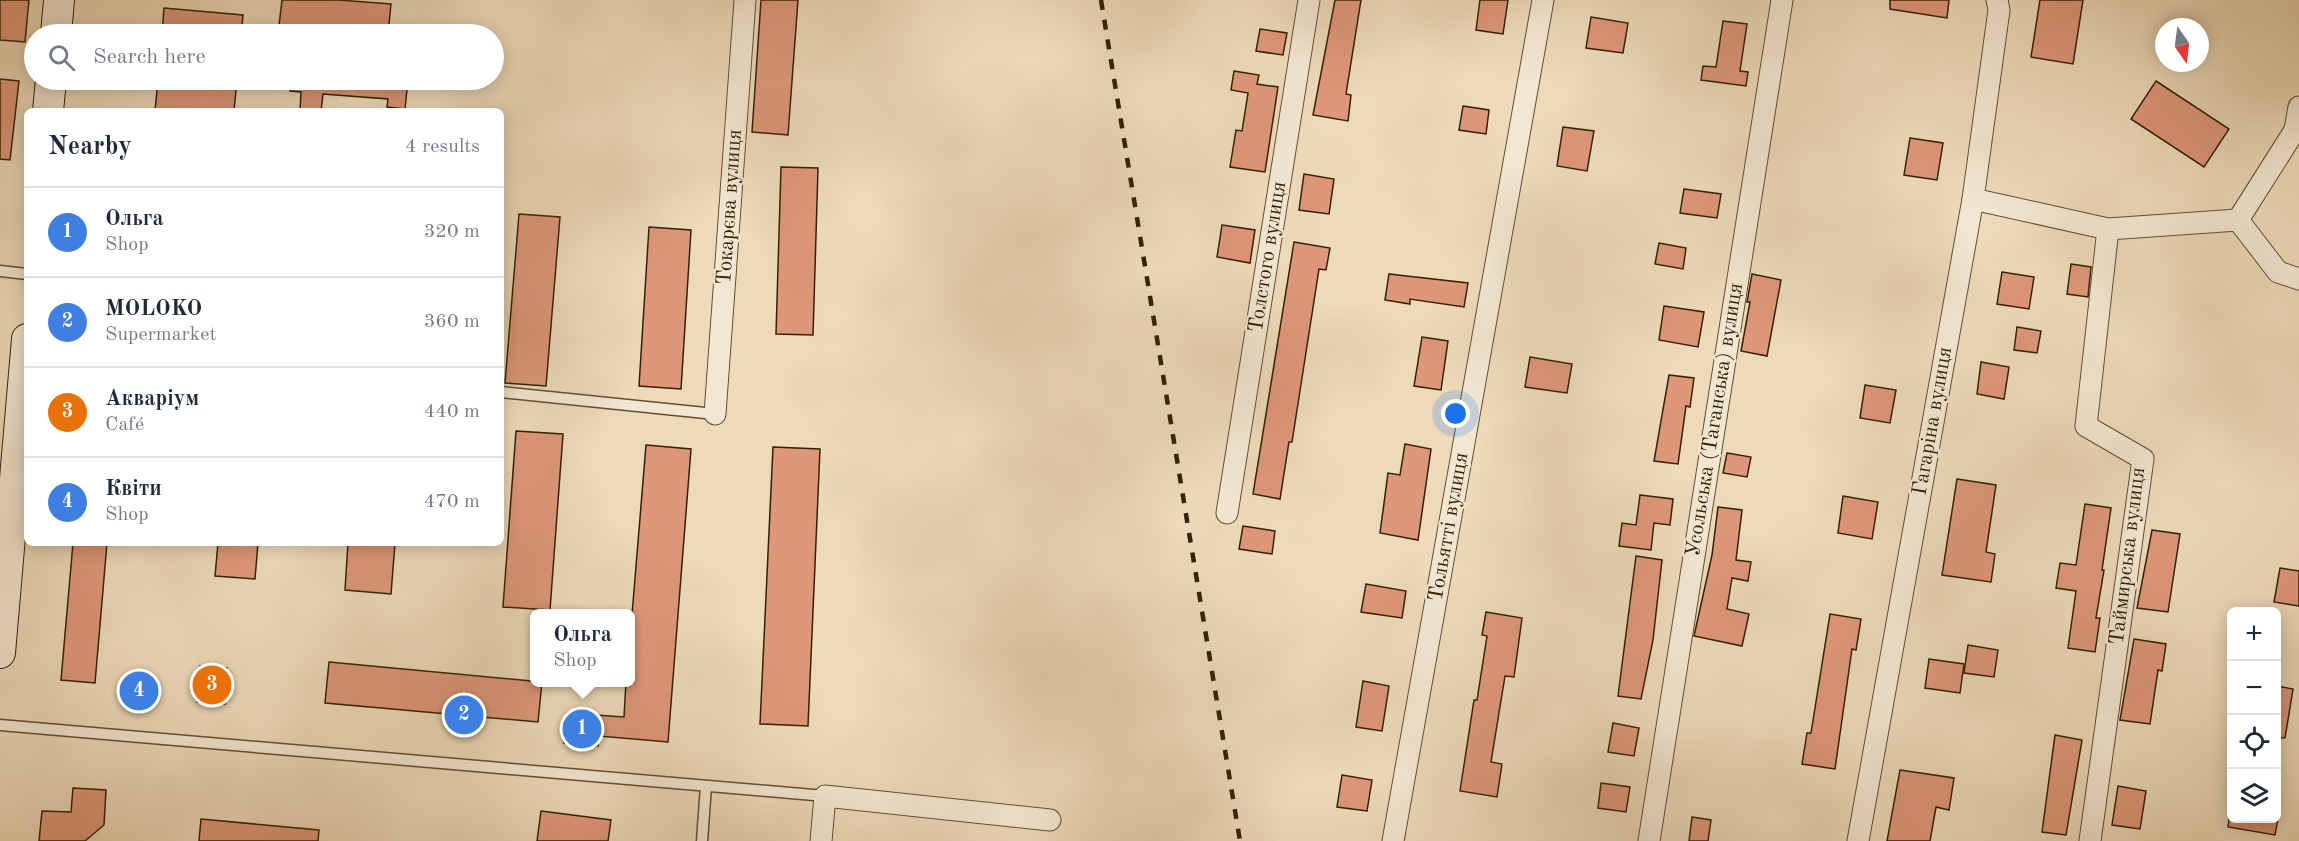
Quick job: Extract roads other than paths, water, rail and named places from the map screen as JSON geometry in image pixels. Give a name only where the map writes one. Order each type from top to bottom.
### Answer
[{"type":"main road","points":[[57,24],[59,0]]},
{"type":"main road","points":[[48,108],[50,90]]},
{"type":"main road","points":[[0,654],[7,500],[24,366]]},
{"type":"street","name":"Токарєва вулиця","points":[[715,414],[745,0]]},
{"type":"street","name":"Толстого вулиця","points":[[1227,513],[1309,0]]},
{"type":"street","name":"Тольятті вулиця","points":[[1393,841],[1544,0]]},
{"type":"street","name":"Усольська (Таганська) вулиця","points":[[1649,841],[1782,0]]},
{"type":"street","name":"Гагаріна вулиця","points":[[1858,841],[1973,199],[1999,10],[1997,0]]},
{"type":"street","points":[[2238,220],[2295,130],[2299,107]]},
{"type":"street","points":[[1973,199],[2108,229],[2238,220]]},
{"type":"street","points":[[2238,220],[2277,273],[2299,279]]},
{"type":"street","name":"Таймирська вулиця","points":[[2090,841],[2143,459],[2086,426],[2108,229]]},
{"type":"street","points":[[821,841],[825,796],[1050,820]]},
{"type":"lane","points":[[0,271],[24,274]]},
{"type":"lane","points":[[504,392],[715,414]]},
{"type":"lane","points":[[0,725],[825,796]]},
{"type":"lane","points":[[702,841],[706,786]]},
{"type":"railway","points":[[1101,0],[1240,841]]},
{"type":"place","name":"Акваріум","points":[[212,685]]},
{"type":"place","name":"Квіти","points":[[139,691]]},
{"type":"place","name":"MOLOKO","points":[[464,715]]},
{"type":"place","name":"Ольга","points":[[582,729]]}]
